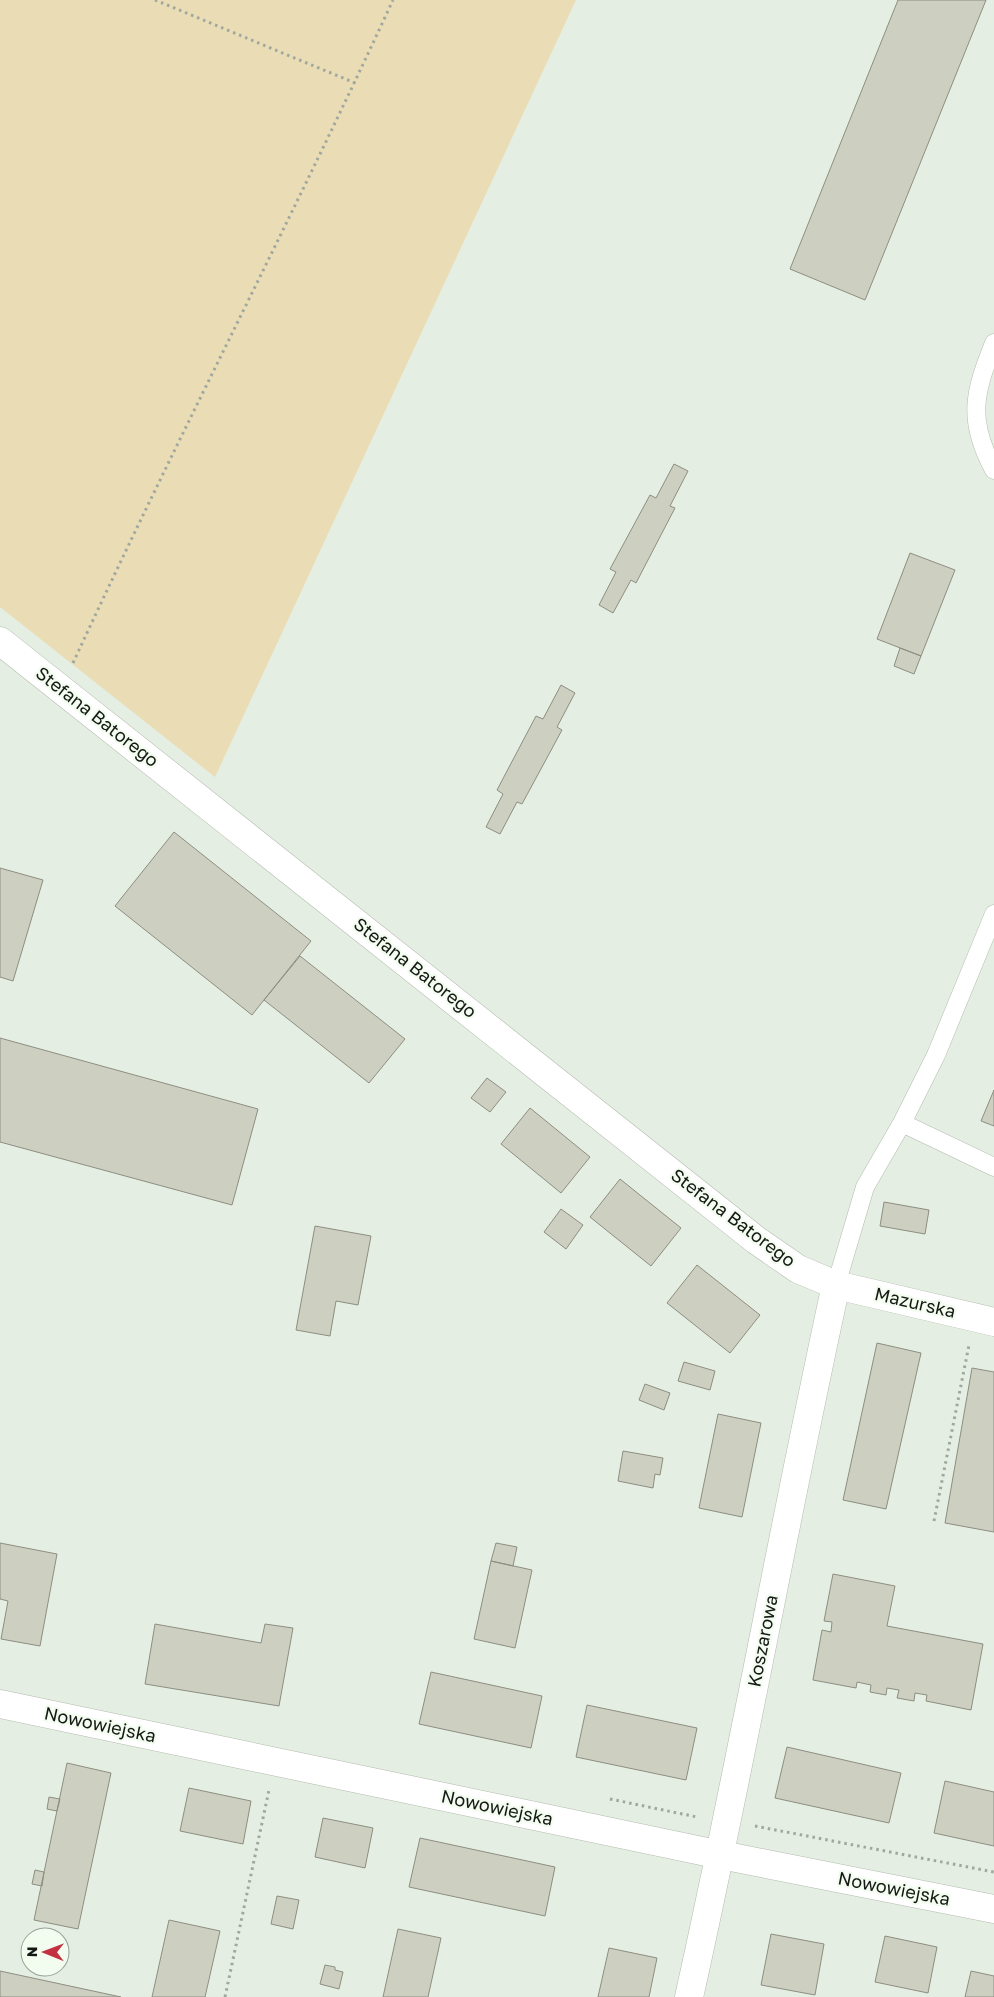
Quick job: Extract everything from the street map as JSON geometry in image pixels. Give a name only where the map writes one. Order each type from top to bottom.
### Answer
[{"type":"street","name":"Stefana Batorego","points":[[0,641],[756,1240],[798,1269],[836,1285]]},
{"type":"street","name":"Mazurska","points":[[836,1285],[994,1322]]},
{"type":"street","name":"Koszarowa","points":[[689,1997],[721,1855],[836,1285]]},
{"type":"street","name":"Nowowiejska","points":[[0,1704],[721,1855],[994,1908]]},
{"type":"lane","points":[[994,343],[978,386],[977,428],[994,470]]},
{"type":"lane","points":[[836,1285],[865,1187],[902,1123],[936,1055],[994,914]]},
{"type":"lane","points":[[902,1123],[994,1167]]},
{"type":"path","points":[[154,0],[355,83]]},
{"type":"path","points":[[62,689],[165,470],[355,83],[393,0]]},
{"type":"path","points":[[934,1521],[971,1335]]},
{"type":"path","points":[[225,1997],[270,1784]]},
{"type":"path","points":[[728,1819],[994,1872]]},
{"type":"shaded area","points":[[0,0],[576,0],[215,777],[0,607]]},
{"type":"building","points":[[898,0],[986,0],[865,300],[790,269]]},
{"type":"building","points":[[674,464],[688,471],[670,506],[675,508],[636,583],[631,580],[613,613],[599,605],[616,572],[610,569],[650,495],[656,498]]},
{"type":"building","points":[[910,553],[955,570],[921,656],[877,639]]},
{"type":"building","points":[[900,648],[921,656],[914,674],[894,666]]},
{"type":"building","points":[[561,685],[575,693],[557,727],[562,730],[522,804],[517,802],[500,834],[486,827],[503,794],[497,790],[536,716],[543,719]]},
{"type":"building","points":[[174,832],[311,941],[252,1015],[115,906]]},
{"type":"building","points":[[0,868],[43,880],[13,981],[0,977]]},
{"type":"building","points":[[300,956],[405,1039],[369,1083],[264,1000]]},
{"type":"building","points":[[0,1038],[258,1109],[232,1205],[0,1142]]},
{"type":"building","points":[[487,1078],[506,1092],[490,1112],[471,1098]]},
{"type":"building","points":[[994,1090],[994,1126],[981,1121]]},
{"type":"building","points":[[530,1108],[590,1157],[561,1193],[501,1144]]},
{"type":"building","points":[[620,1179],[681,1228],[651,1266],[590,1217]]},
{"type":"building","points":[[884,1202],[929,1210],[925,1234],[880,1226]]},
{"type":"building","points":[[561,1209],[583,1225],[566,1249],[544,1232]]},
{"type":"building","points":[[315,1226],[371,1236],[358,1305],[336,1301],[330,1336],[296,1330]]},
{"type":"building","points":[[697,1265],[760,1315],[730,1353],[667,1303]]},
{"type":"building","points":[[877,1343],[921,1353],[886,1509],[843,1500]]},
{"type":"building","points":[[684,1362],[715,1371],[710,1390],[678,1381]]},
{"type":"building","points":[[972,1368],[994,1372],[994,1532],[945,1523]]},
{"type":"building","points":[[645,1384],[670,1393],[664,1410],[639,1400]]},
{"type":"building","points":[[718,1414],[761,1423],[742,1517],[699,1508]]},
{"type":"building","points":[[623,1451],[663,1458],[660,1475],[655,1474],[653,1488],[618,1481]]},
{"type":"building","points":[[0,1543],[57,1554],[40,1646],[1,1639],[8,1601],[0,1599]]},
{"type":"building","points":[[496,1543],[517,1547],[513,1566],[491,1561]]},
{"type":"building","points":[[491,1561],[532,1570],[515,1648],[474,1639]]},
{"type":"building","points":[[833,1574],[895,1586],[887,1626],[983,1644],[971,1710],[926,1701],[927,1695],[915,1693],[914,1701],[897,1698],[899,1690],[887,1688],[886,1695],[870,1692],[871,1685],[857,1682],[856,1688],[813,1680],[822,1630],[831,1632],[832,1622],[824,1621]]},
{"type":"building","points":[[155,1624],[261,1643],[265,1624],[293,1628],[279,1706],[145,1684]]},
{"type":"building","points":[[431,1672],[542,1696],[531,1748],[419,1724]]},
{"type":"building","points":[[587,1705],[697,1728],[686,1780],[576,1757]]},
{"type":"building","points":[[787,1747],[901,1773],[889,1823],[775,1798]]},
{"type":"building","points":[[67,1763],[111,1773],[78,1929],[34,1920]]},
{"type":"building","points":[[945,1781],[994,1792],[994,1846],[934,1833]]},
{"type":"building","points":[[189,1788],[251,1801],[243,1844],[180,1831]]},
{"type":"building","points":[[49,1797],[60,1799],[57,1811],[47,1809]]},
{"type":"building","points":[[323,1818],[373,1828],[365,1868],[315,1857]]},
{"type":"building","points":[[420,1838],[555,1867],[545,1916],[409,1887]]},
{"type":"building","points":[[35,1870],[44,1872],[42,1886],[32,1884]]},
{"type":"building","points":[[277,1896],[299,1900],[293,1929],[271,1924]]},
{"type":"building","points":[[169,1920],[220,1931],[205,1997],[152,1997]]},
{"type":"building","points":[[398,1929],[441,1938],[428,1997],[383,1997]]},
{"type":"building","points":[[771,1934],[824,1944],[815,1995],[761,1985]]},
{"type":"building","points":[[885,1936],[937,1947],[928,1993],[875,1982]]},
{"type":"building","points":[[609,1948],[657,1958],[649,1997],[598,1997]]},
{"type":"building","points":[[325,1965],[335,1967],[335,1970],[343,1972],[339,1989],[320,1984]]},
{"type":"building","points":[[0,1971],[20,1975],[20,1977],[28,1977],[121,1997],[0,1997]]},
{"type":"building","points":[[971,1971],[994,1976],[994,1997],[965,1997]]}]
